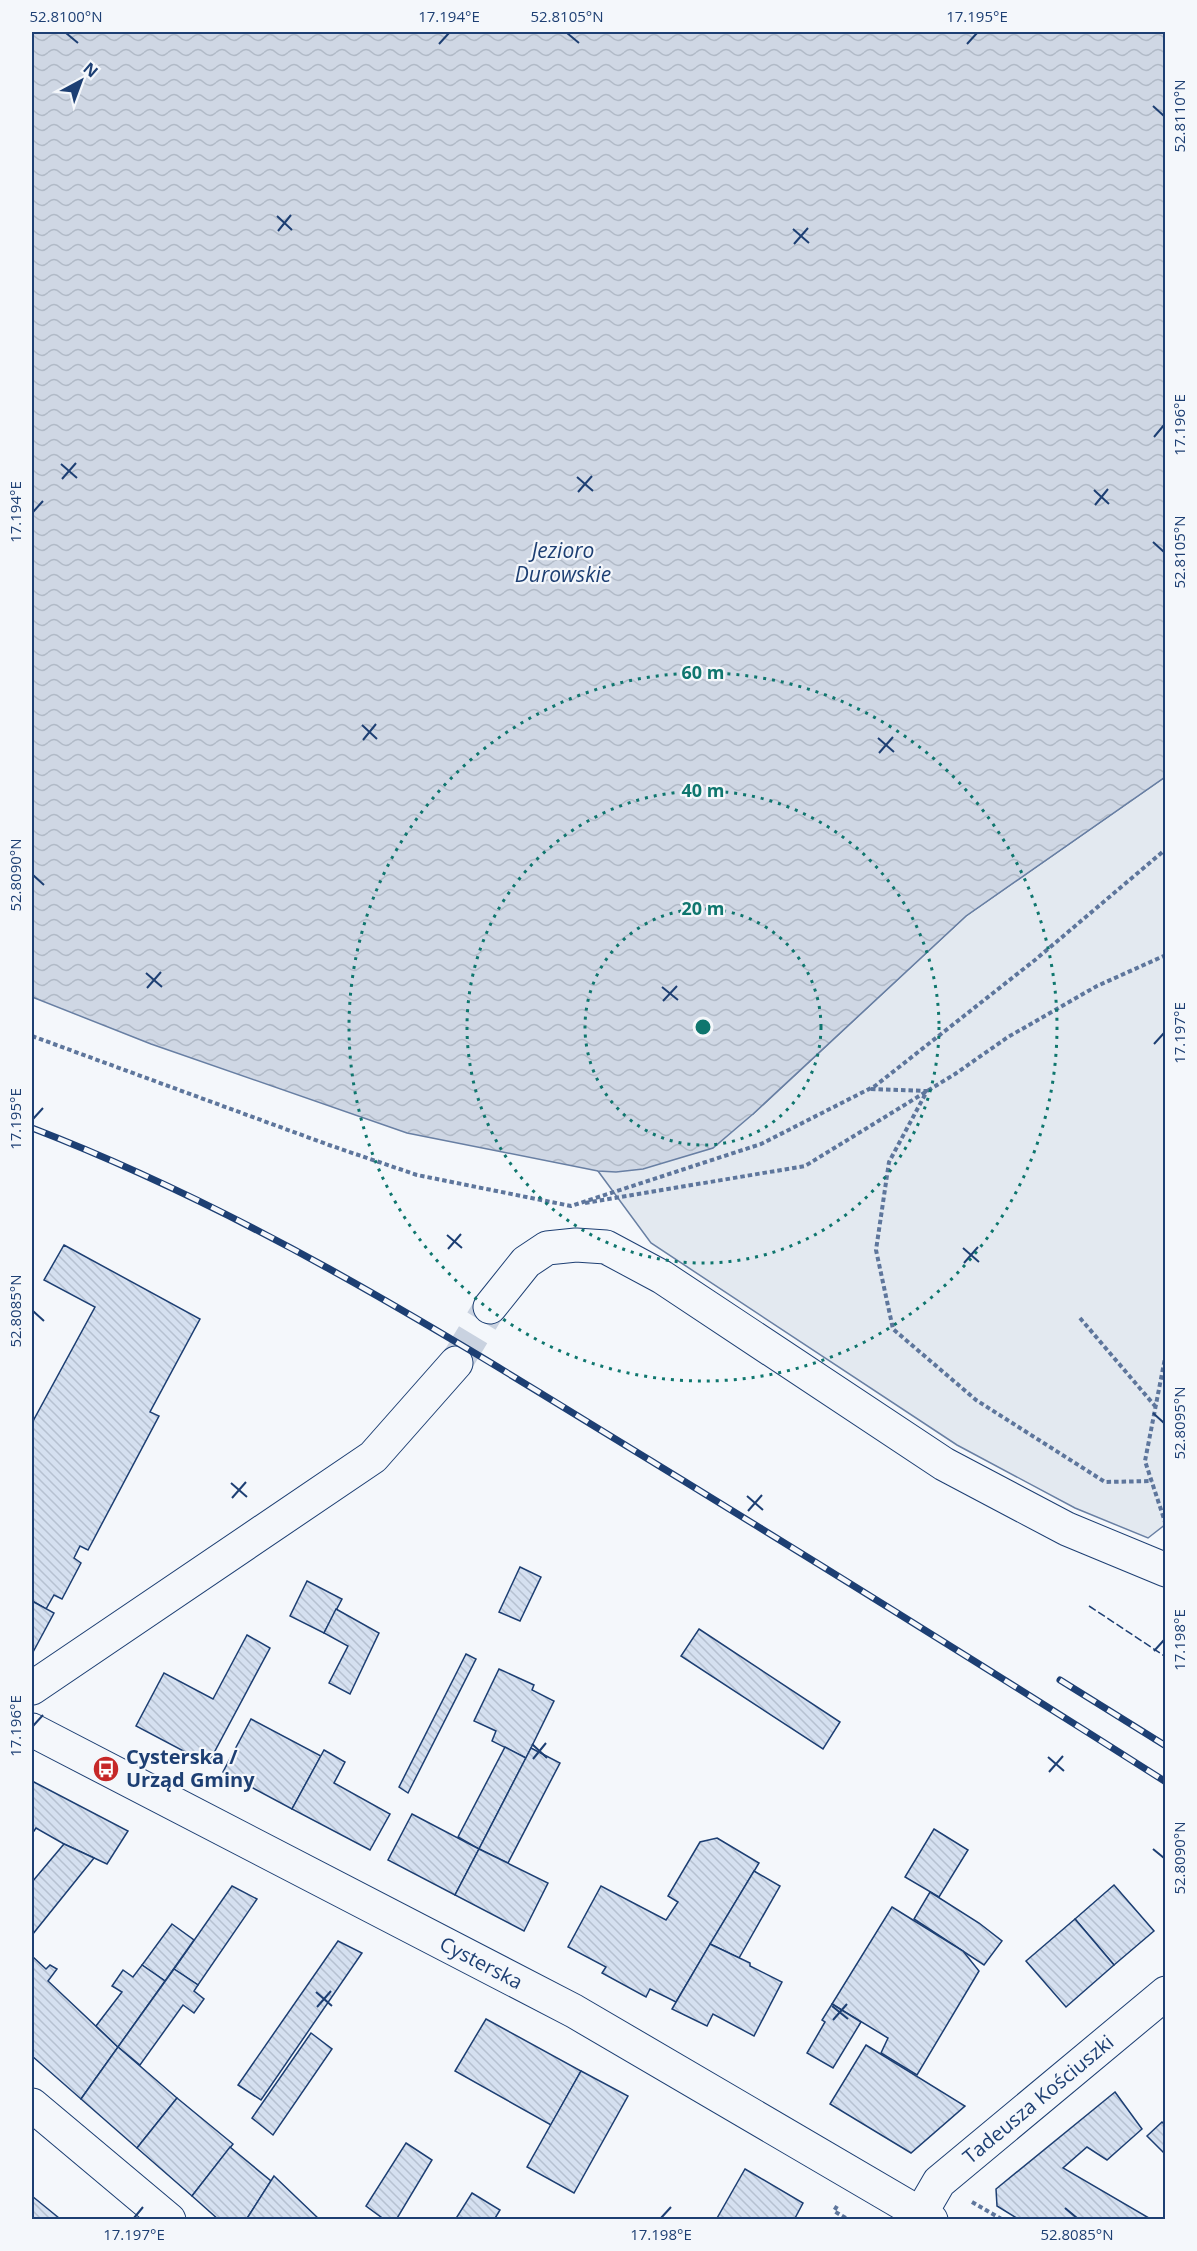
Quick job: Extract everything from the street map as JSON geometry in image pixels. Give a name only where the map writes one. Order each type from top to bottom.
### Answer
[{"type":"street","points":[[490,1307],[526,1262],[548,1248],[576,1245],[606,1248],[662,1277],[944,1464],[1067,1529],[1166,1570]]},
{"type":"street","points":[[32,1688],[373,1457],[456,1363]]},
{"type":"street","name":"Cysterska","points":[[32,1730],[574,2011],[926,2216]]},
{"type":"street","name":"Tadeusza Kościuszki","points":[[926,2216],[939,2182],[1166,1993]]},
{"type":"street","points":[[32,2105],[169,2220]]},
{"type":"path","points":[[571,1206],[761,1144],[870,1089],[1035,960],[1166,849]]},
{"type":"path","points":[[32,1036],[417,1175],[571,1206],[805,1166],[927,1091],[1008,1037],[1097,986],[1166,955]]},
{"type":"path","points":[[870,1089],[927,1091]]},
{"type":"path","points":[[927,1091],[889,1162],[876,1250],[893,1329],[976,1400],[1104,1482],[1152,1481]]},
{"type":"path","points":[[1080,1317],[1155,1407]]},
{"type":"path","points":[[1166,1353],[1145,1461],[1166,1525]]},
{"type":"shaded area","points":[[1165,777],[1166,1524],[1148,1538],[1075,1508],[957,1445],[651,1243],[598,1171],[753,1114],[966,916]]},
{"type":"water","name":"Jezioro Durowskie","points":[[32,32],[1165,32],[1165,777],[966,916],[753,1114],[713,1148],[643,1169],[598,1171],[407,1133],[151,1044],[32,997]]},
{"type":"building","points":[[64,1245],[200,1319],[150,1412],[159,1416],[88,1550],[80,1546],[74,1558],[81,1563],[62,1599],[54,1595],[46,1609],[32,1601],[32,1423],[95,1307],[44,1280]]},
{"type":"building","points":[[520,1567],[541,1577],[520,1621],[499,1612]]},
{"type":"building","points":[[307,1581],[342,1599],[324,1633],[290,1616]]},
{"type":"building","points":[[32,1601],[54,1613],[32,1654]]},
{"type":"building","points":[[336,1609],[379,1633],[350,1694],[329,1683],[348,1646],[324,1633]]},
{"type":"building","points":[[699,1629],[840,1722],[823,1749],[681,1656]]},
{"type":"building","points":[[247,1635],[270,1648],[208,1764],[136,1726],[164,1673],[213,1699]]},
{"type":"building","points":[[466,1654],[476,1659],[408,1793],[399,1787]]},
{"type":"building","points":[[499,1669],[534,1685],[532,1690],[554,1701],[526,1758],[492,1741],[496,1731],[474,1721]]},
{"type":"building","points":[[251,1719],[321,1756],[292,1809],[223,1772]]},
{"type":"building","points":[[505,1747],[526,1758],[479,1849],[458,1837]]},
{"type":"building","points":[[531,1748],[560,1763],[508,1863],[479,1849]]},
{"type":"building","points":[[324,1750],[345,1762],[334,1783],[390,1814],[370,1850],[292,1809]]},
{"type":"building","points":[[32,1781],[128,1831],[107,1864],[36,1828],[32,1830]]},
{"type":"building","points":[[412,1814],[479,1849],[455,1895],[388,1860]]},
{"type":"building","points":[[934,1829],[968,1850],[939,1897],[905,1877]]},
{"type":"building","points":[[717,1838],[759,1863],[676,2002],[650,1989],[646,1997],[602,1973],[606,1967],[568,1947],[601,1886],[666,1920],[678,1902],[668,1896],[700,1842]]},
{"type":"building","points":[[64,1844],[94,1858],[32,1935],[32,1882]]},
{"type":"building","points":[[479,1849],[548,1883],[524,1931],[455,1895]]},
{"type":"building","points":[[754,1871],[780,1886],[739,1958],[710,1944]]},
{"type":"building","points":[[1114,1885],[1154,1931],[1114,1965],[1075,1919]]},
{"type":"building","points":[[232,1886],[257,1899],[198,1985],[174,1969]]},
{"type":"building","points":[[930,1892],[979,1923],[1002,1941],[984,1965],[914,1919]]},
{"type":"building","points":[[892,1907],[963,1951],[979,1971],[917,2075],[881,2053],[888,2038],[832,2004]]},
{"type":"building","points":[[1075,1919],[1114,1965],[1066,2007],[1026,1961]]},
{"type":"building","points":[[172,1924],[194,1940],[165,1981],[142,1965]]},
{"type":"building","points":[[338,1941],[362,1953],[261,2100],[238,2085]]},
{"type":"building","points":[[710,1944],[750,1963],[750,1966],[782,1982],[754,2036],[713,2014],[707,2026],[672,2009]]},
{"type":"building","points":[[32,1956],[46,1969],[50,1965],[57,1969],[48,1981],[118,2047],[81,2099],[32,2056]]},
{"type":"building","points":[[142,1965],[165,1981],[118,2047],[96,2026],[122,1992],[112,1986],[123,1970],[133,1977]]},
{"type":"building","points":[[174,1969],[198,1985],[194,1991],[204,1999],[194,2013],[183,2005],[140,2065],[118,2047]]},
{"type":"building","points":[[832,2004],[861,2022],[833,2068],[807,2053],[825,2022],[822,2020]]},
{"type":"building","points":[[486,2019],[581,2071],[551,2125],[455,2071]]},
{"type":"building","points":[[311,2033],[332,2049],[273,2135],[252,2118]]},
{"type":"building","points":[[866,2045],[965,2106],[911,2153],[830,2104]]},
{"type":"building","points":[[118,2047],[177,2098],[137,2148],[81,2099]]},
{"type":"building","points":[[581,2071],[628,2096],[574,2193],[527,2167]]},
{"type":"building","points":[[1115,2092],[1142,2129],[1107,2160],[1087,2147],[1063,2168],[1149,2218],[1148,2220],[1020,2220],[997,2206],[996,2189]]},
{"type":"building","points":[[177,2098],[233,2144],[192,2196],[137,2148]]},
{"type":"building","points":[[1162,2122],[1166,2126],[1166,2155],[1147,2136]]},
{"type":"building","points":[[406,2143],[432,2160],[396,2220],[385,2220],[366,2206]]},
{"type":"building","points":[[230,2147],[271,2181],[246,2220],[219,2220],[192,2196]]},
{"type":"building","points":[[745,2169],[803,2203],[794,2220],[716,2220]]},
{"type":"building","points":[[274,2176],[320,2220],[246,2220]]},
{"type":"building","points":[[472,2193],[500,2210],[494,2220],[455,2220]]},
{"type":"building","points":[[32,2196],[59,2218],[57,2220],[32,2220]]},
{"type":"tunnel","points":[[456,1363],[490,1307]]},
{"type":"railway","points":[[32,1128],[109,1159],[184,1194],[257,1230],[400,1309],[751,1522],[1166,1782]]},
{"type":"railway","points":[[1060,1680],[1166,1746]]},
{"type":"fence","points":[[1089,1606],[1166,1657]]},
{"type":"place","name":"Cysterska / Urząd Gminy","points":[[106,1769]]}]
